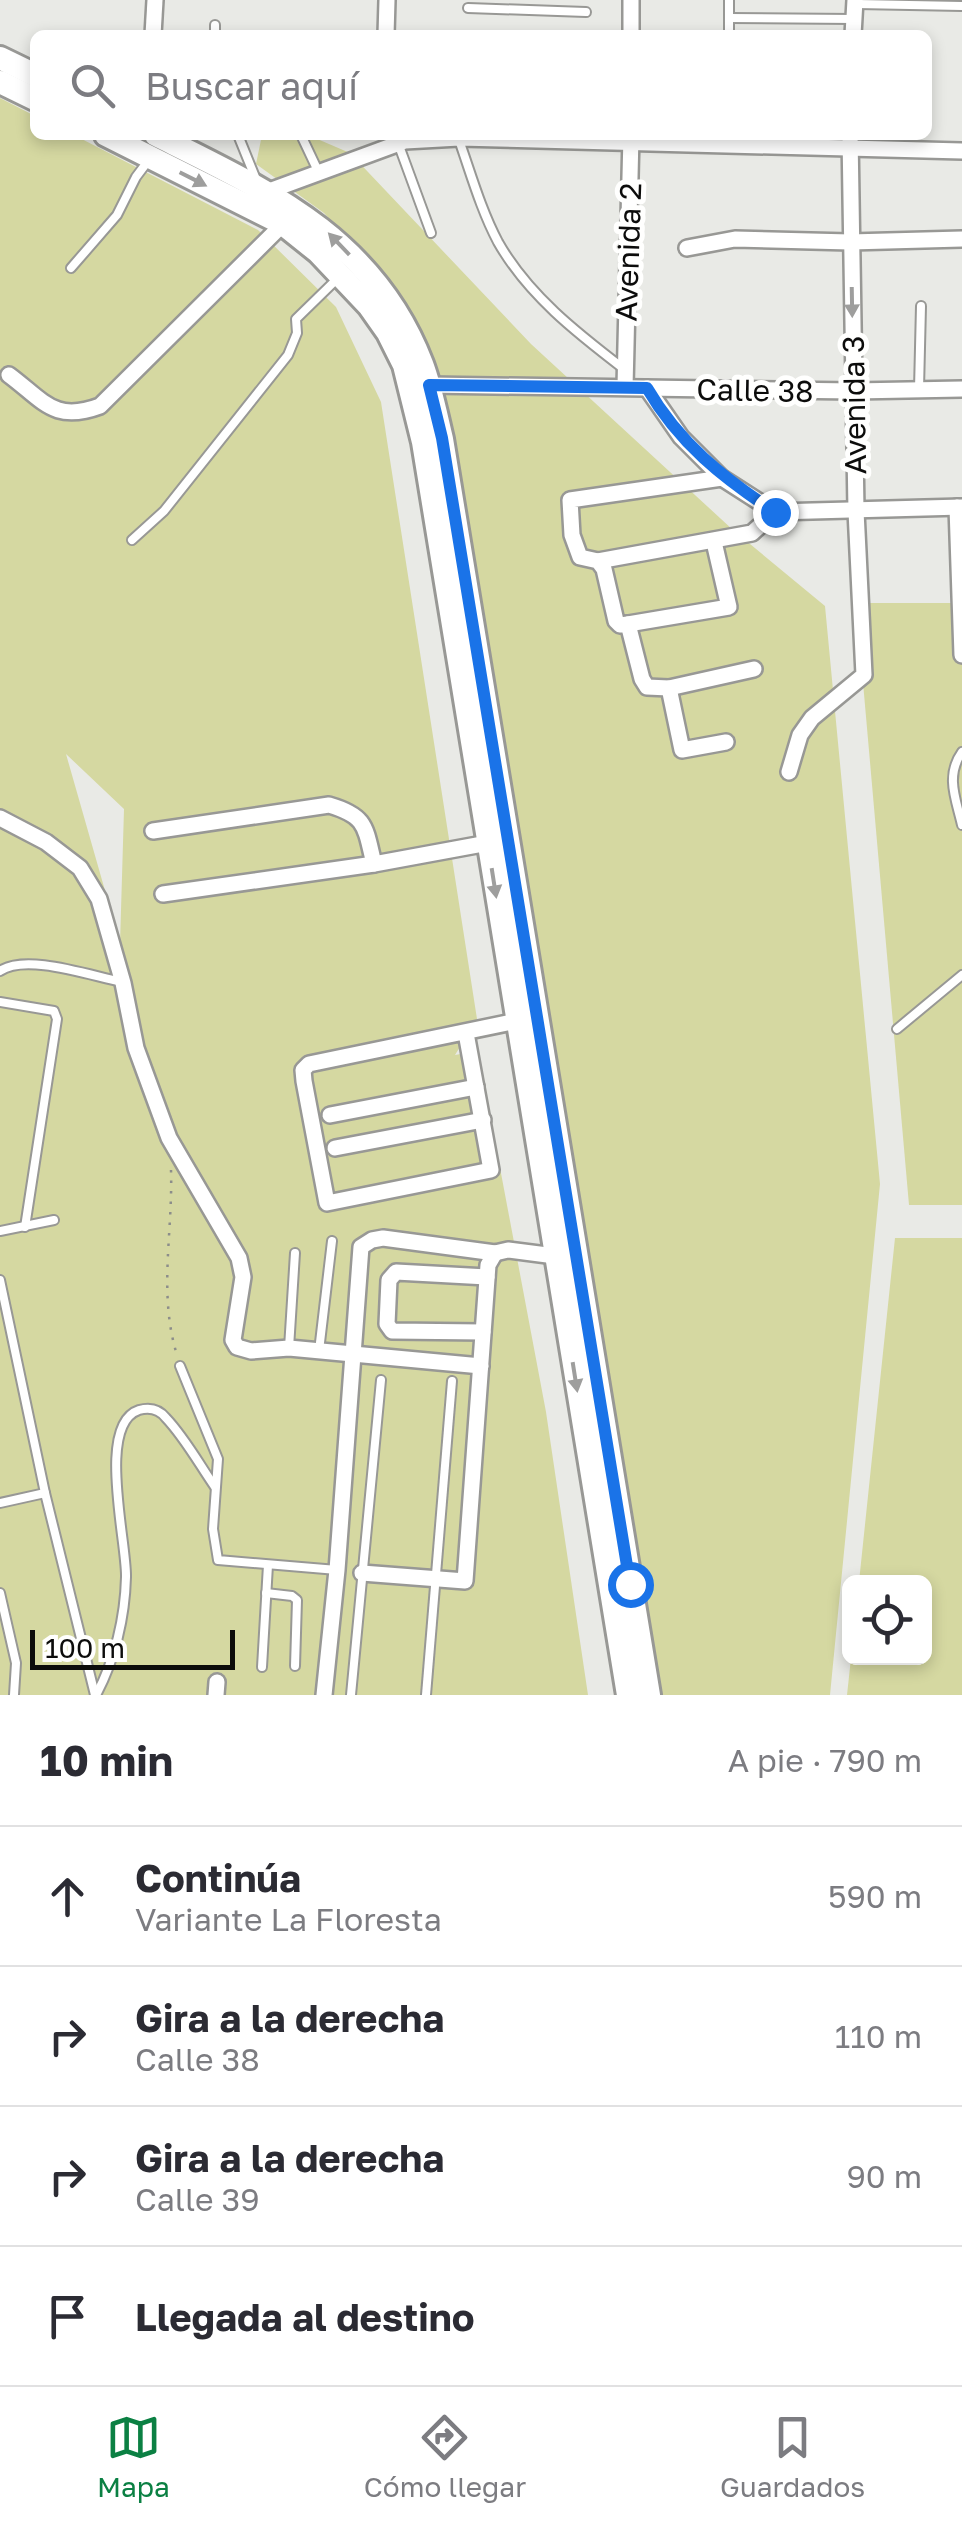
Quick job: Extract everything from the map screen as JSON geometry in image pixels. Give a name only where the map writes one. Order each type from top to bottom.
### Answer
[{"type":"main road","points":[[0,58],[30,73]]},
{"type":"main road","points":[[0,82],[30,97]]},
{"type":"main road","points":[[128,140],[154,146],[264,189],[330,235],[381,292],[403,324],[429,385],[433,440],[488,843],[649,1695]]},
{"type":"main road","points":[[154,146],[283,224],[341,274],[369,306],[404,365],[433,440],[522,1010],[555,1256],[628,1695]]},
{"type":"street","points":[[153,30],[154,0]]},
{"type":"street","points":[[386,30],[387,0]]},
{"type":"street","points":[[631,0],[631,30]]},
{"type":"street","points":[[264,189],[402,140]]},
{"type":"street","name":"Avenida 2","points":[[625,388],[631,140]]},
{"type":"street","points":[[704,140],[850,142],[962,151]]},
{"type":"street","name":"Avenida 3","points":[[789,772],[800,735],[812,718],[864,674],[856,511],[850,142]]},
{"type":"street","points":[[9,375],[58,412],[78,414],[100,406],[283,224]]},
{"type":"street","points":[[687,248],[735,239],[850,242],[962,238]]},
{"type":"street","name":"Calle 38","points":[[429,385],[962,389]]},
{"type":"street","points":[[647,388],[681,437],[722,478],[775,512],[960,507],[962,654]]},
{"type":"street","points":[[722,478],[570,500],[572,536],[580,556],[598,561],[714,542],[752,533],[775,512]]},
{"type":"street","points":[[598,561],[620,625],[728,608],[714,542]]},
{"type":"street","points":[[628,624],[647,687],[668,688],[754,669]]},
{"type":"street","points":[[668,688],[682,750],[726,742]]},
{"type":"street","points":[[153,830],[329,805],[352,812],[364,823],[374,864]]},
{"type":"street","points":[[0,818],[46,842],[80,868],[99,899],[123,983],[136,1048],[169,1138],[240,1258],[243,1278],[233,1340],[238,1346],[481,1366]]},
{"type":"street","points":[[163,894],[374,864],[488,843]]},
{"type":"street","points":[[466,1033],[492,1167],[488,1172],[327,1203],[303,1070],[309,1064],[466,1033],[522,1010]]},
{"type":"street","points":[[330,1115],[476,1086]]},
{"type":"street","points":[[335,1148],[483,1120]]},
{"type":"street","points":[[324,1695],[360,1252],[364,1244],[383,1238],[495,1253],[508,1250],[555,1256]]},
{"type":"street","points":[[362,1573],[465,1581],[488,1265],[495,1253]]},
{"type":"street","points":[[483,1332],[392,1331],[387,1324],[389,1280],[396,1272],[488,1277]]},
{"type":"lane","points":[[534,0],[534,11]]},
{"type":"lane","points":[[728,0],[729,30]]},
{"type":"lane","points":[[729,18],[962,6]]},
{"type":"lane","points":[[468,8],[586,12]]},
{"type":"lane","points":[[240,140],[264,189]]},
{"type":"lane","points":[[302,140],[318,171]]},
{"type":"lane","points":[[402,140],[431,233]]},
{"type":"lane","points":[[460,140],[498,243],[530,286],[568,326],[624,370]]},
{"type":"lane","points":[[71,268],[117,215],[154,146]]},
{"type":"lane","points":[[132,540],[164,511],[288,355],[296,333],[296,318],[341,274]]},
{"type":"lane","points":[[918,389],[920,306]]},
{"type":"lane","points":[[962,752],[954,767],[952,784],[962,825]]},
{"type":"lane","points":[[0,971],[8,966],[40,964],[123,983]]},
{"type":"lane","points":[[897,1029],[962,975]]},
{"type":"lane","points":[[0,1002],[57,1014],[24,1226]]},
{"type":"lane","points":[[0,1231],[54,1220]]},
{"type":"lane","points":[[319,1350],[332,1241]]},
{"type":"lane","points":[[289,1348],[296,1253]]},
{"type":"lane","points":[[0,1280],[45,1493],[95,1695]]},
{"type":"lane","points":[[180,1366],[218,1459],[214,1547],[218,1560],[337,1570]]},
{"type":"lane","points":[[352,1695],[381,1380]]},
{"type":"lane","points":[[426,1695],[452,1381]]},
{"type":"lane","points":[[95,1695],[115,1648],[125,1604],[126,1551],[115,1462],[125,1420],[133,1412],[148,1408],[164,1415],[215,1486]]},
{"type":"lane","points":[[0,1503],[45,1493]]},
{"type":"lane","points":[[262,1668],[268,1565]]},
{"type":"lane","points":[[0,1593],[16,1662],[14,1695]]},
{"type":"lane","points":[[266,1593],[297,1600],[295,1666]]},
{"type":"path","points":[[169,1138],[172,1198],[166,1261],[168,1305],[180,1366]]},
{"type":"green space","points":[[0,98],[30,113],[30,140],[84,140],[258,230],[336,307],[381,402],[477,1019],[455,1055],[478,1051],[546,1412],[588,1695],[0,1695]],"holes":[[[66,754],[124,809],[120,944]]]},
{"type":"green space","points":[[261,140],[320,140],[350,153],[531,344],[733,530],[825,606],[880,1184],[830,1695],[655,1695],[465,556],[368,261],[324,213],[256,164]]},
{"type":"green space","points":[[856,603],[962,603],[962,1205],[909,1205]]},
{"type":"green space","points":[[895,1238],[962,1238],[962,1695],[847,1695],[850,1665],[932,1665],[932,1575],[860,1575]]},
{"type":"route","points":[[630,1584],[442,438],[429,385],[647,388],[663,416],[722,478],[775,512]]}]
